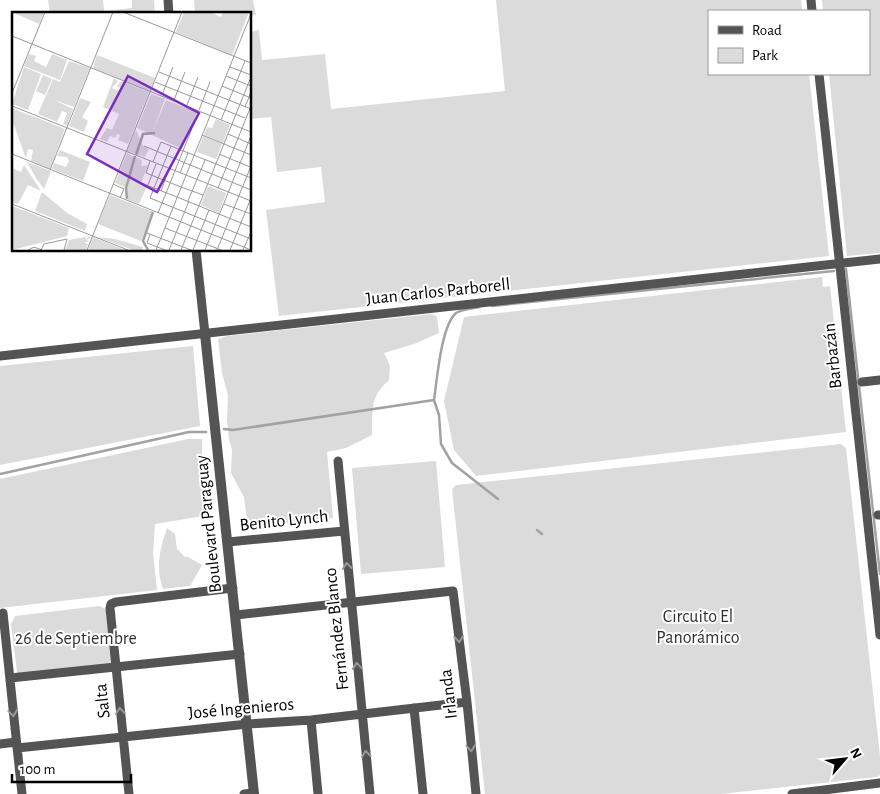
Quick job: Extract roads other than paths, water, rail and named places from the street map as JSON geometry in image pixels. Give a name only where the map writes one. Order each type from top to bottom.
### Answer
[{"type":"street","name":"Barbazán","points":[[819,75],[880,635]]},
{"type":"street","name":"Boulevard Paraguay","points":[[196,251],[248,724],[251,794]]},
{"type":"street","name":"Juan Carlos Parborell","points":[[0,356],[880,259]]},
{"type":"street","points":[[862,382],[880,380]]},
{"type":"street","name":"Fernández Blanco","points":[[338,461],[370,794]]},
{"type":"street","name":"Benito Lynch","points":[[228,542],[344,531]]},
{"type":"street","name":"Salta","points":[[129,794],[111,604],[233,588]]},
{"type":"street","name":"Irlanda","points":[[351,602],[453,591],[476,794]]},
{"type":"street","points":[[236,615],[351,602]]},
{"type":"street","points":[[3,613],[22,794]]},
{"type":"street","points":[[10,678],[240,654]]},
{"type":"street","name":"José Ingenieros","points":[[0,744],[16,745],[123,737],[248,724],[311,720],[467,702]]},
{"type":"street","points":[[414,708],[423,794]]},
{"type":"street","points":[[311,720],[318,794]]},
{"type":"street","points":[[792,794],[880,783]]},
{"type":"waterway","points":[[846,269],[880,574]]},
{"type":"waterway","points":[[492,306],[834,271]]},
{"type":"waterway","points":[[434,400],[443,341],[451,320],[458,312],[479,307]]},
{"type":"waterway","points":[[224,429],[233,430],[434,400],[439,415],[441,444],[452,463],[498,499]]},
{"type":"waterway","points":[[0,474],[189,432],[206,432]]},
{"type":"waterway","points":[[537,530],[542,534]]},
{"type":"park label","name":"Circuito El Panorámico","points":[[698,628]]},
{"type":"park label","name":"26 de Septiembre","points":[[76,639]]}]
